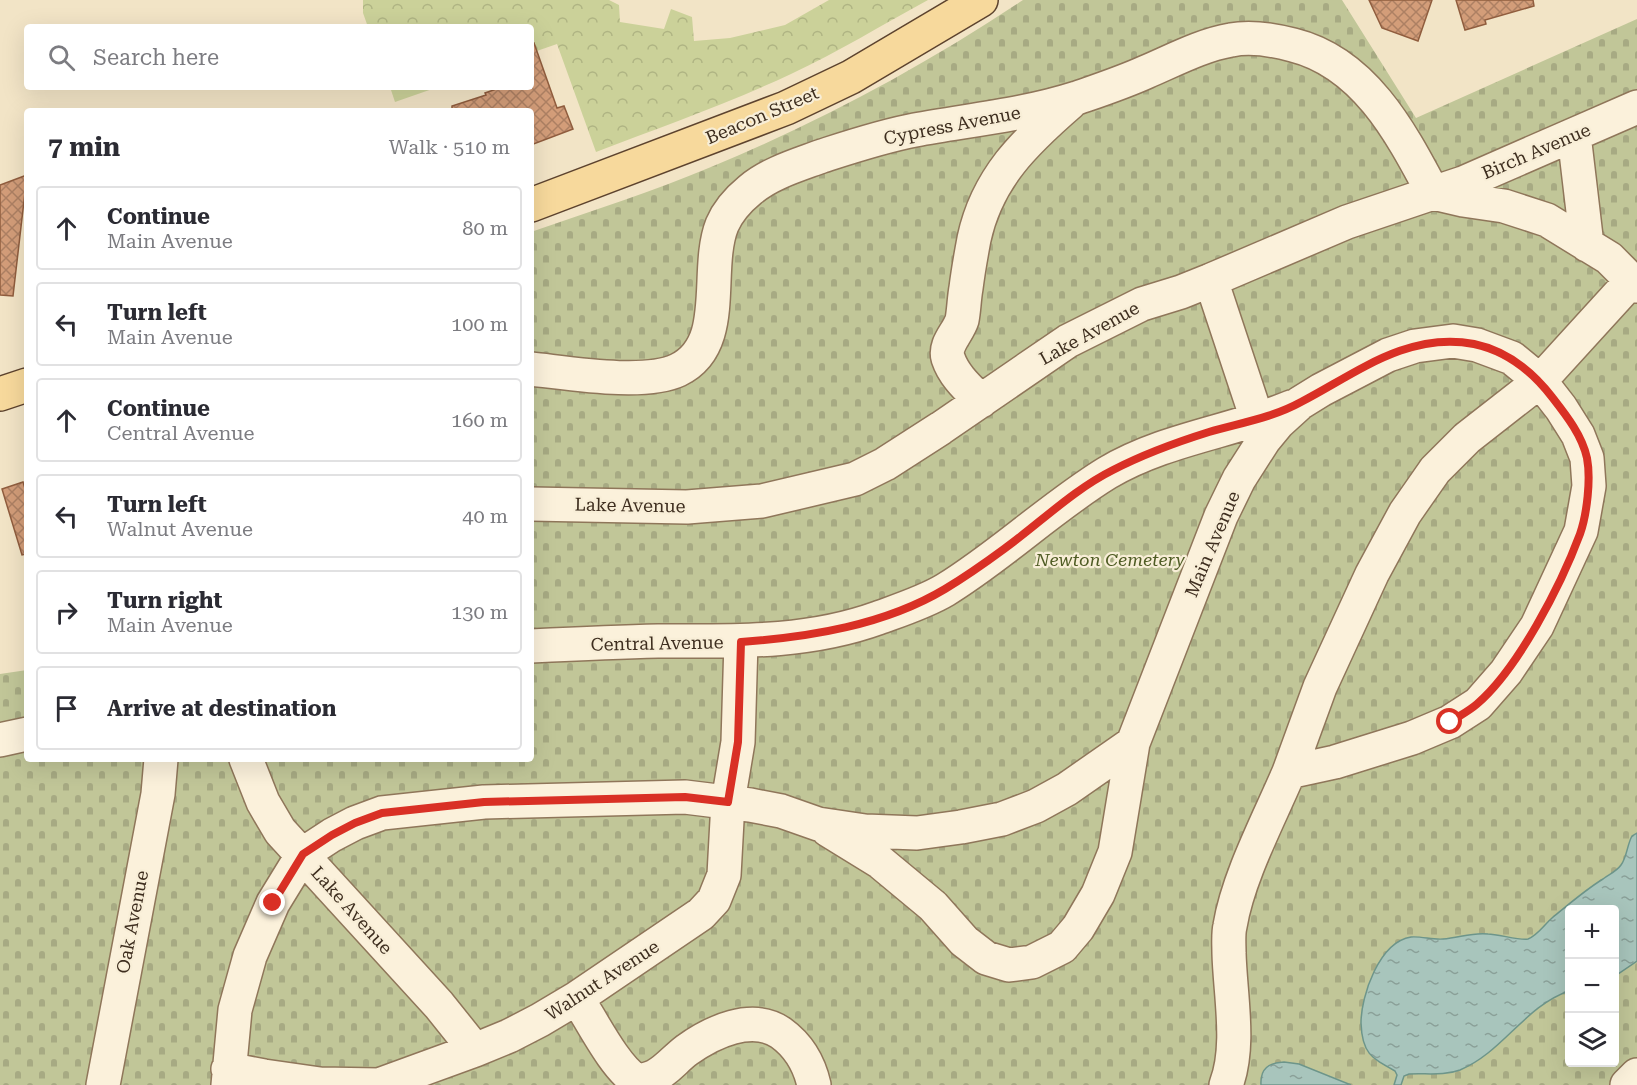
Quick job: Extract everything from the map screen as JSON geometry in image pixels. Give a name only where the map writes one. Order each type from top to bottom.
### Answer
[{"type":"main road","name":"Beacon Street","points":[[534,204],[786,108],[851,77],[981,0]]},
{"type":"main road","points":[[0,394],[24,386]]},
{"type":"lane","name":"Cypress Avenue","points":[[534,369],[631,378],[660,376],[679,370],[696,357],[705,345],[710,329],[716,250],[723,225],[734,205],[752,188],[775,175],[869,140],[914,130],[1016,114],[1076,98],[1139,75],[1197,50],[1232,39],[1259,38],[1295,45],[1325,57],[1357,80],[1381,104],[1434,193]]},
{"type":"lane","points":[[981,401],[960,380],[947,355],[949,343],[957,333],[962,319],[975,235],[992,187],[1012,159],[1037,132],[1076,98]]},
{"type":"lane","name":"Birch Avenue","points":[[1434,193],[1463,183],[1637,107]]},
{"type":"lane","points":[[1574,135],[1587,245]]},
{"type":"lane","points":[[1227,1085],[1233,1030],[1229,927],[1240,886],[1289,772],[1320,687],[1372,574],[1405,513],[1435,470],[1467,438],[1539,381],[1634,283],[1609,258],[1547,220],[1526,212],[1434,193]]},
{"type":"lane","name":"Lake Avenue","points":[[534,504],[687,507],[762,501],[855,479],[885,464],[1068,340],[1142,303],[1181,292],[1347,222],[1434,193]]},
{"type":"lane","points":[[1211,280],[1260,430]]},
{"type":"lane","name":"Main Avenue","points":[[818,824],[880,862],[933,906],[964,940],[986,958],[1009,965],[1032,962],[1062,947],[1078,928],[1098,894],[1115,852],[1133,743],[1221,516],[1260,430],[1278,423],[1300,403],[1360,368],[1415,346],[1453,341],[1477,345],[1512,358],[1539,381],[1578,435],[1587,458],[1589,486],[1581,531],[1537,626],[1506,672],[1478,704],[1450,722],[1412,738],[1335,762],[1289,772]]},
{"type":"lane","name":"Central Avenue","points":[[534,646],[657,641],[741,642],[782,639],[818,634],[876,619],[944,590],[1004,549],[1076,494],[1132,460],[1172,445],[1260,430]]},
{"type":"lane","name":"Walnut Avenue","points":[[228,1077],[264,1076],[320,1084],[379,1085],[509,1036],[577,998],[693,919],[714,900],[724,875],[728,802],[738,742],[741,642]]},
{"type":"lane","points":[[0,740],[24,735]]},
{"type":"lane","points":[[228,1077],[235,1010],[250,956],[273,903],[303,854],[355,823],[382,813],[484,802],[674,798],[728,802],[781,811],[818,824],[865,831],[917,833],[1002,819],[1036,806],[1068,789],[1133,743]]},
{"type":"lane","name":"Oak Avenue","points":[[103,1085],[158,794],[161,762]]},
{"type":"lane","name":"Lake Avenue","points":[[247,762],[263,802],[280,831],[439,1005],[475,1050]]},
{"type":"lane","points":[[577,998],[616,1061],[628,1076],[637,1081],[654,1077],[688,1049],[711,1036],[731,1027],[749,1024],[775,1029],[794,1042],[809,1066],[814,1085]]},
{"type":"lane","points":[[1627,1085],[1637,1076]]},
{"type":"green space","points":[[363,0],[609,0],[619,5],[620,22],[664,29],[671,9],[692,17],[694,41],[730,38],[785,25],[829,0],[928,0],[843,48],[767,85],[596,152],[557,44],[534,52],[534,24],[367,24],[363,13]]},
{"type":"green space","name":"Newton Cemetery","points":[[1023,0],[1342,0],[1416,118],[1637,19],[1637,1085],[0,1085],[0,674],[24,670],[24,762],[534,762],[534,231],[666,185],[752,150],[832,112],[910,70]]},
{"type":"green space","points":[[391,90],[429,90],[395,102]]},
{"type":"water","points":[[1637,833],[1637,961],[1619,973],[1619,905],[1568,905],[1619,867],[1625,858],[1632,836]]},
{"type":"water","points":[[1565,908],[1565,993],[1539,1007],[1475,1062],[1448,1073],[1409,1074],[1404,1076],[1401,1085],[1394,1085],[1397,1075],[1395,1071],[1369,1053],[1363,1041],[1361,1023],[1368,985],[1381,959],[1390,949],[1400,941],[1411,937],[1443,939],[1471,934],[1492,934],[1528,939],[1538,933]]},
{"type":"water","points":[[1284,1062],[1299,1064],[1351,1085],[1261,1085],[1262,1074],[1266,1068]]},
{"type":"building","points":[[1369,0],[1432,0],[1418,41],[1382,28]]},
{"type":"building","points":[[1456,0],[1533,0],[1534,6],[1485,20],[1486,24],[1465,30]]},
{"type":"building","points":[[534,43],[557,108],[564,106],[573,129],[534,144],[534,108],[452,108],[452,106],[486,95],[485,93],[494,90],[534,90]]},
{"type":"building","points":[[24,176],[24,201],[13,296],[0,295],[0,185]]},
{"type":"building","points":[[23,482],[24,555],[22,555],[2,489]]},
{"type":"route","points":[[273,903],[303,854],[355,823],[382,813],[484,802],[685,797],[728,802],[738,742],[741,642],[818,634],[876,619],[914,604],[944,590],[1004,549],[1076,494],[1132,460],[1210,432],[1256,420],[1300,403],[1360,368],[1388,355],[1415,346],[1453,341],[1477,345],[1512,358],[1539,381],[1561,408],[1578,435],[1587,458],[1589,486],[1581,531],[1537,626],[1506,672],[1478,704],[1450,722]]}]
